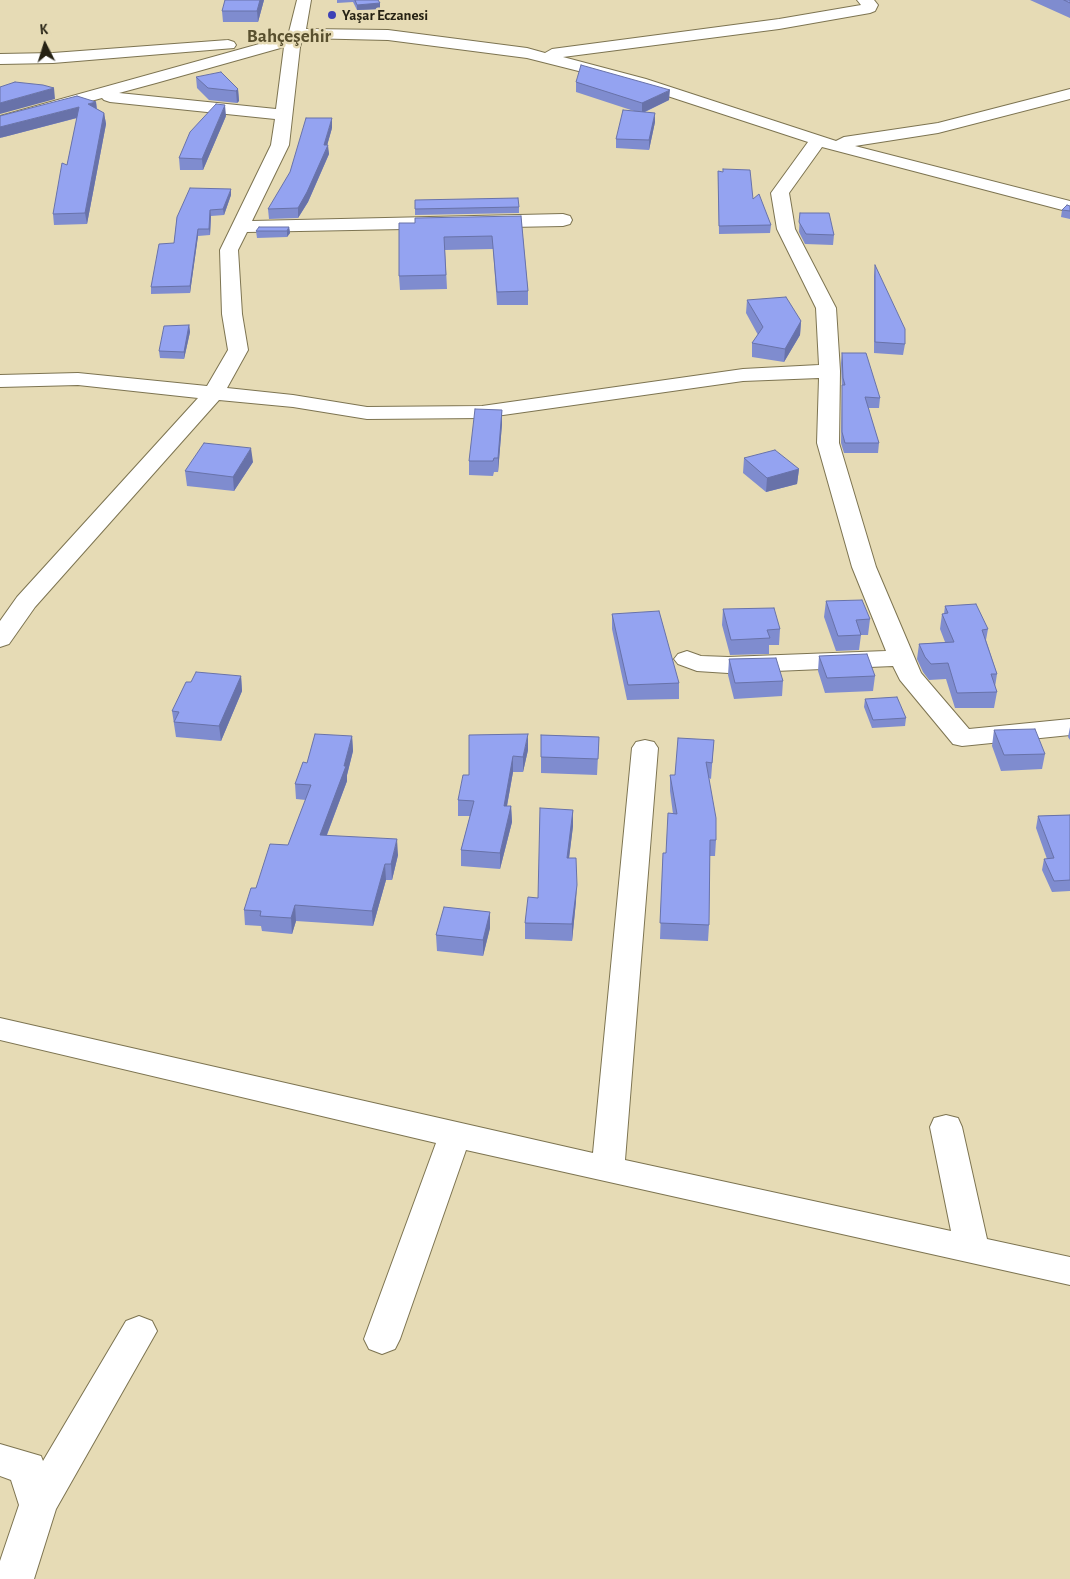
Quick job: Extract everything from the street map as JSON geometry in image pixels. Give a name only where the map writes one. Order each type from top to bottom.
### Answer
[{"type":"street","points":[[2,631],[214,393],[238,350],[232,314],[229,250],[280,145],[283,114],[304,0]]},
{"type":"street","points":[[538,56],[779,24],[870,8],[871,5],[864,0]]},
{"type":"street","points":[[0,59],[184,49],[296,36],[388,34],[538,56],[640,82],[825,142],[1070,207]]},
{"type":"street","points":[[0,121],[296,36]]},
{"type":"street","points":[[1070,94],[938,128],[825,142],[780,193],[786,229],[826,308],[830,372],[828,443],[864,567],[910,675],[962,738],[1070,727]]},
{"type":"street","points":[[91,95],[283,114]]},
{"type":"street","points":[[240,227],[563,220]]},
{"type":"street","points":[[0,381],[78,379],[293,402],[367,413],[482,412],[743,375],[830,372]]},
{"type":"street","points":[[688,659],[697,663],[728,665],[903,658]]},
{"type":"street","points":[[608,1168],[645,748]]},
{"type":"street","points":[[0,1029],[455,1135],[1070,1271]]},
{"type":"street","points":[[946,1127],[972,1250]]},
{"type":"street","points":[[382,1339],[455,1135]]},
{"type":"street","points":[[14,1579],[38,1505],[139,1331]]},
{"type":"street","points":[[0,1460],[27,1468],[38,1505]]},
{"type":"building","points":[[225,0],[260,0],[257,11],[222,11]]},
{"type":"building","points":[[355,0],[378,0],[380,3],[357,5]]},
{"type":"building","points":[[581,65],[670,90],[642,103],[576,82]]},
{"type":"building","points":[[221,72],[238,89],[236,91],[208,88],[196,77]]},
{"type":"building","points":[[15,82],[54,88],[0,103],[0,87]]},
{"type":"building","points":[[77,96],[96,102],[88,104],[104,113],[85,213],[53,214],[62,163],[67,165],[79,107],[0,127],[0,116]]},
{"type":"building","points":[[216,104],[225,105],[202,159],[179,158],[190,132]]},
{"type":"building","points":[[623,110],[655,113],[649,140],[616,139]]},
{"type":"building","points":[[306,118],[332,118],[324,145],[328,145],[298,208],[268,209],[290,172]]},
{"type":"building","points":[[723,169],[750,170],[753,199],[759,194],[771,225],[719,226],[718,171],[723,172]]},
{"type":"building","points":[[190,188],[231,189],[223,209],[210,210],[209,229],[198,229],[190,286],[151,287],[159,244],[174,243],[177,217]]},
{"type":"building","points":[[518,198],[519,207],[415,209],[415,200]]},
{"type":"building","points":[[1067,205],[1070,206],[1070,211],[1062,210]]},
{"type":"building","points":[[800,213],[829,213],[834,235],[806,234],[799,222]]},
{"type":"building","points":[[521,216],[528,291],[497,292],[492,236],[444,237],[446,275],[399,276],[399,223],[415,223],[415,218]]},
{"type":"building","points":[[259,227],[289,227],[287,231],[256,231]]},
{"type":"building","points":[[875,265],[905,329],[905,344],[875,342]]},
{"type":"building","points":[[786,297],[801,321],[785,349],[752,343],[763,327],[747,300]]},
{"type":"building","points":[[189,325],[184,352],[159,351],[164,326]]},
{"type":"building","points":[[842,353],[866,353],[880,398],[865,397],[879,443],[845,443],[842,432],[842,385],[845,385]]},
{"type":"building","points":[[475,409],[502,410],[498,458],[494,458],[493,461],[469,461]]},
{"type":"building","points":[[204,443],[251,448],[233,477],[185,471]]},
{"type":"building","points":[[775,450],[799,469],[767,478],[744,458]]},
{"type":"building","points":[[862,600],[870,619],[856,620],[861,635],[838,636],[826,601]]},
{"type":"building","points":[[976,604],[988,629],[982,630],[997,674],[991,674],[997,692],[957,693],[948,663],[931,664],[925,657],[919,644],[954,642],[942,614],[948,613],[945,606]]},
{"type":"building","points":[[774,608],[780,629],[767,630],[770,638],[731,640],[723,609]]},
{"type":"building","points":[[659,611],[679,683],[628,685],[612,614]]},
{"type":"building","points":[[867,654],[875,676],[827,678],[819,656]]},
{"type":"building","points":[[776,658],[783,681],[735,683],[729,659]]},
{"type":"building","points":[[196,672],[241,676],[219,726],[174,722],[179,712],[172,711],[186,682],[191,682]]},
{"type":"building","points":[[897,697],[906,718],[873,720],[865,699]]},
{"type":"building","points":[[1035,729],[1045,754],[1004,755],[994,730]]},
{"type":"building","points":[[315,734],[352,736],[344,766],[346,766],[320,835],[397,839],[391,864],[385,864],[372,911],[295,905],[291,918],[260,916],[261,911],[244,910],[251,888],[256,888],[270,844],[288,845],[311,785],[295,784],[303,762],[307,763]]},
{"type":"building","points":[[528,734],[523,757],[513,756],[504,806],[511,806],[500,853],[461,850],[474,801],[458,800],[463,775],[469,775],[469,735]]},
{"type":"building","points":[[541,735],[599,737],[598,759],[541,757]]},
{"type":"building","points":[[678,738],[714,740],[712,763],[706,762],[716,818],[716,840],[710,840],[709,925],[660,923],[663,853],[666,853],[668,813],[677,814],[670,775],[675,775]]},
{"type":"building","points":[[540,808],[573,810],[567,858],[576,858],[577,885],[572,924],[525,923],[528,897],[538,898]]},
{"type":"building","points":[[1070,815],[1070,880],[1054,881],[1044,859],[1054,858],[1038,816]]},
{"type":"building","points":[[444,907],[490,912],[483,940],[436,935]]},
{"type":"place","name":"Yaşar Eczanesi","points":[[332,15]]},
{"type":"district","name":"Bahçeşehir","points":[[289,36]]}]
